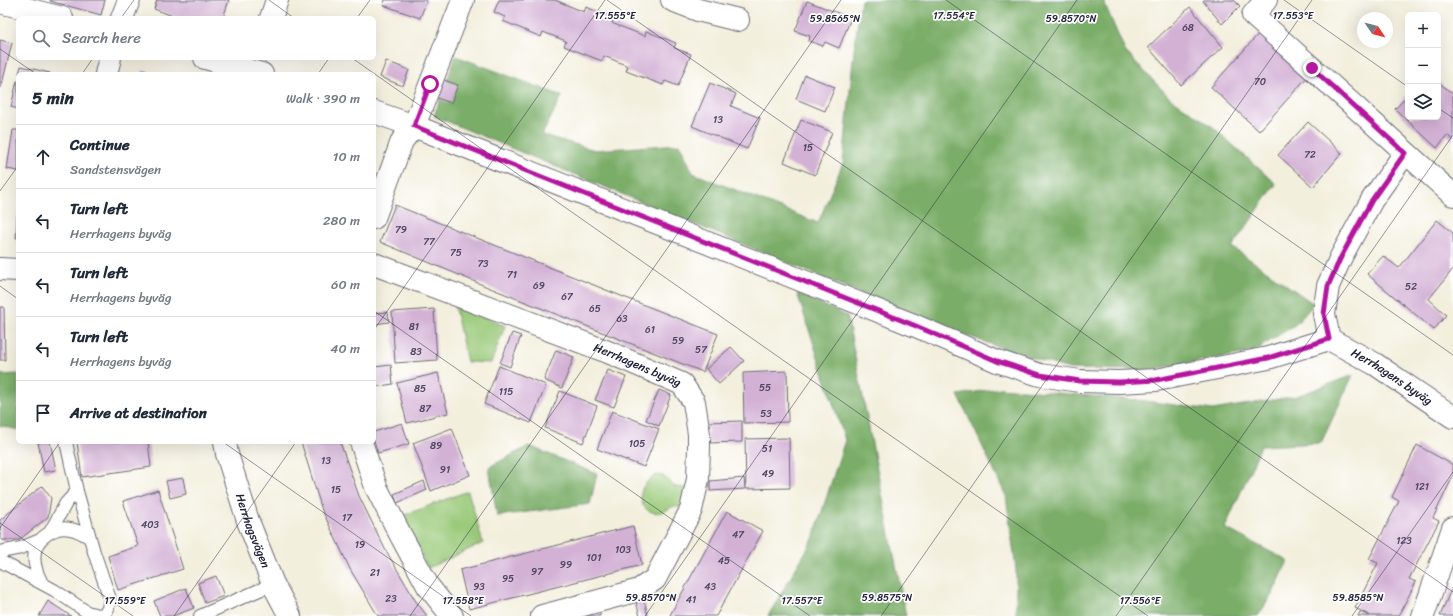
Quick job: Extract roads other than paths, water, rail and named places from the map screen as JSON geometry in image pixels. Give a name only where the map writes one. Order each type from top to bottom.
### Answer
[{"type":"street","points":[[123,16],[129,0]]},
{"type":"street","points":[[272,16],[277,0]]},
{"type":"street","points":[[376,212],[402,141],[414,126],[463,0]]},
{"type":"street","points":[[672,0],[698,10],[738,20]]},
{"type":"street","points":[[1266,0],[1253,15],[1453,195]]},
{"type":"street","points":[[0,2],[54,16]]},
{"type":"street","points":[[106,72],[110,60]]},
{"type":"street","points":[[214,60],[254,69]]},
{"type":"street","points":[[376,113],[414,126],[916,326],[997,361],[1040,375],[1080,381],[1119,382],[1156,380],[1268,358],[1329,339],[1324,314],[1328,286],[1341,257],[1372,200],[1405,153]]},
{"type":"street","name":"Herrhagens byväg","points":[[376,265],[615,355],[682,384],[694,402],[699,434],[698,479],[691,510],[655,579],[639,590],[542,616]]},
{"type":"street","points":[[0,269],[16,270]]},
{"type":"street","name":"Herrhagens byväg","points":[[1329,339],[1376,364],[1453,417]]},
{"type":"street","name":"Herrhagsvägen","points":[[225,444],[227,454],[248,521],[273,584],[290,616]]},
{"type":"street","points":[[362,444],[376,487],[399,532],[428,586],[452,616]]},
{"type":"street","points":[[1423,616],[1453,528]]},
{"type":"lane","points":[[0,561],[54,590],[87,612],[98,615],[106,615],[110,599],[90,538],[66,444]]},
{"type":"lane","points":[[50,532],[66,503],[77,491]]},
{"type":"lane","points":[[0,552],[22,548],[40,540],[50,532],[61,528],[80,532],[90,538]]},
{"type":"lane","points":[[40,540],[34,550],[34,567],[42,583]]},
{"type":"lane","points":[[200,616],[273,584]]}]
